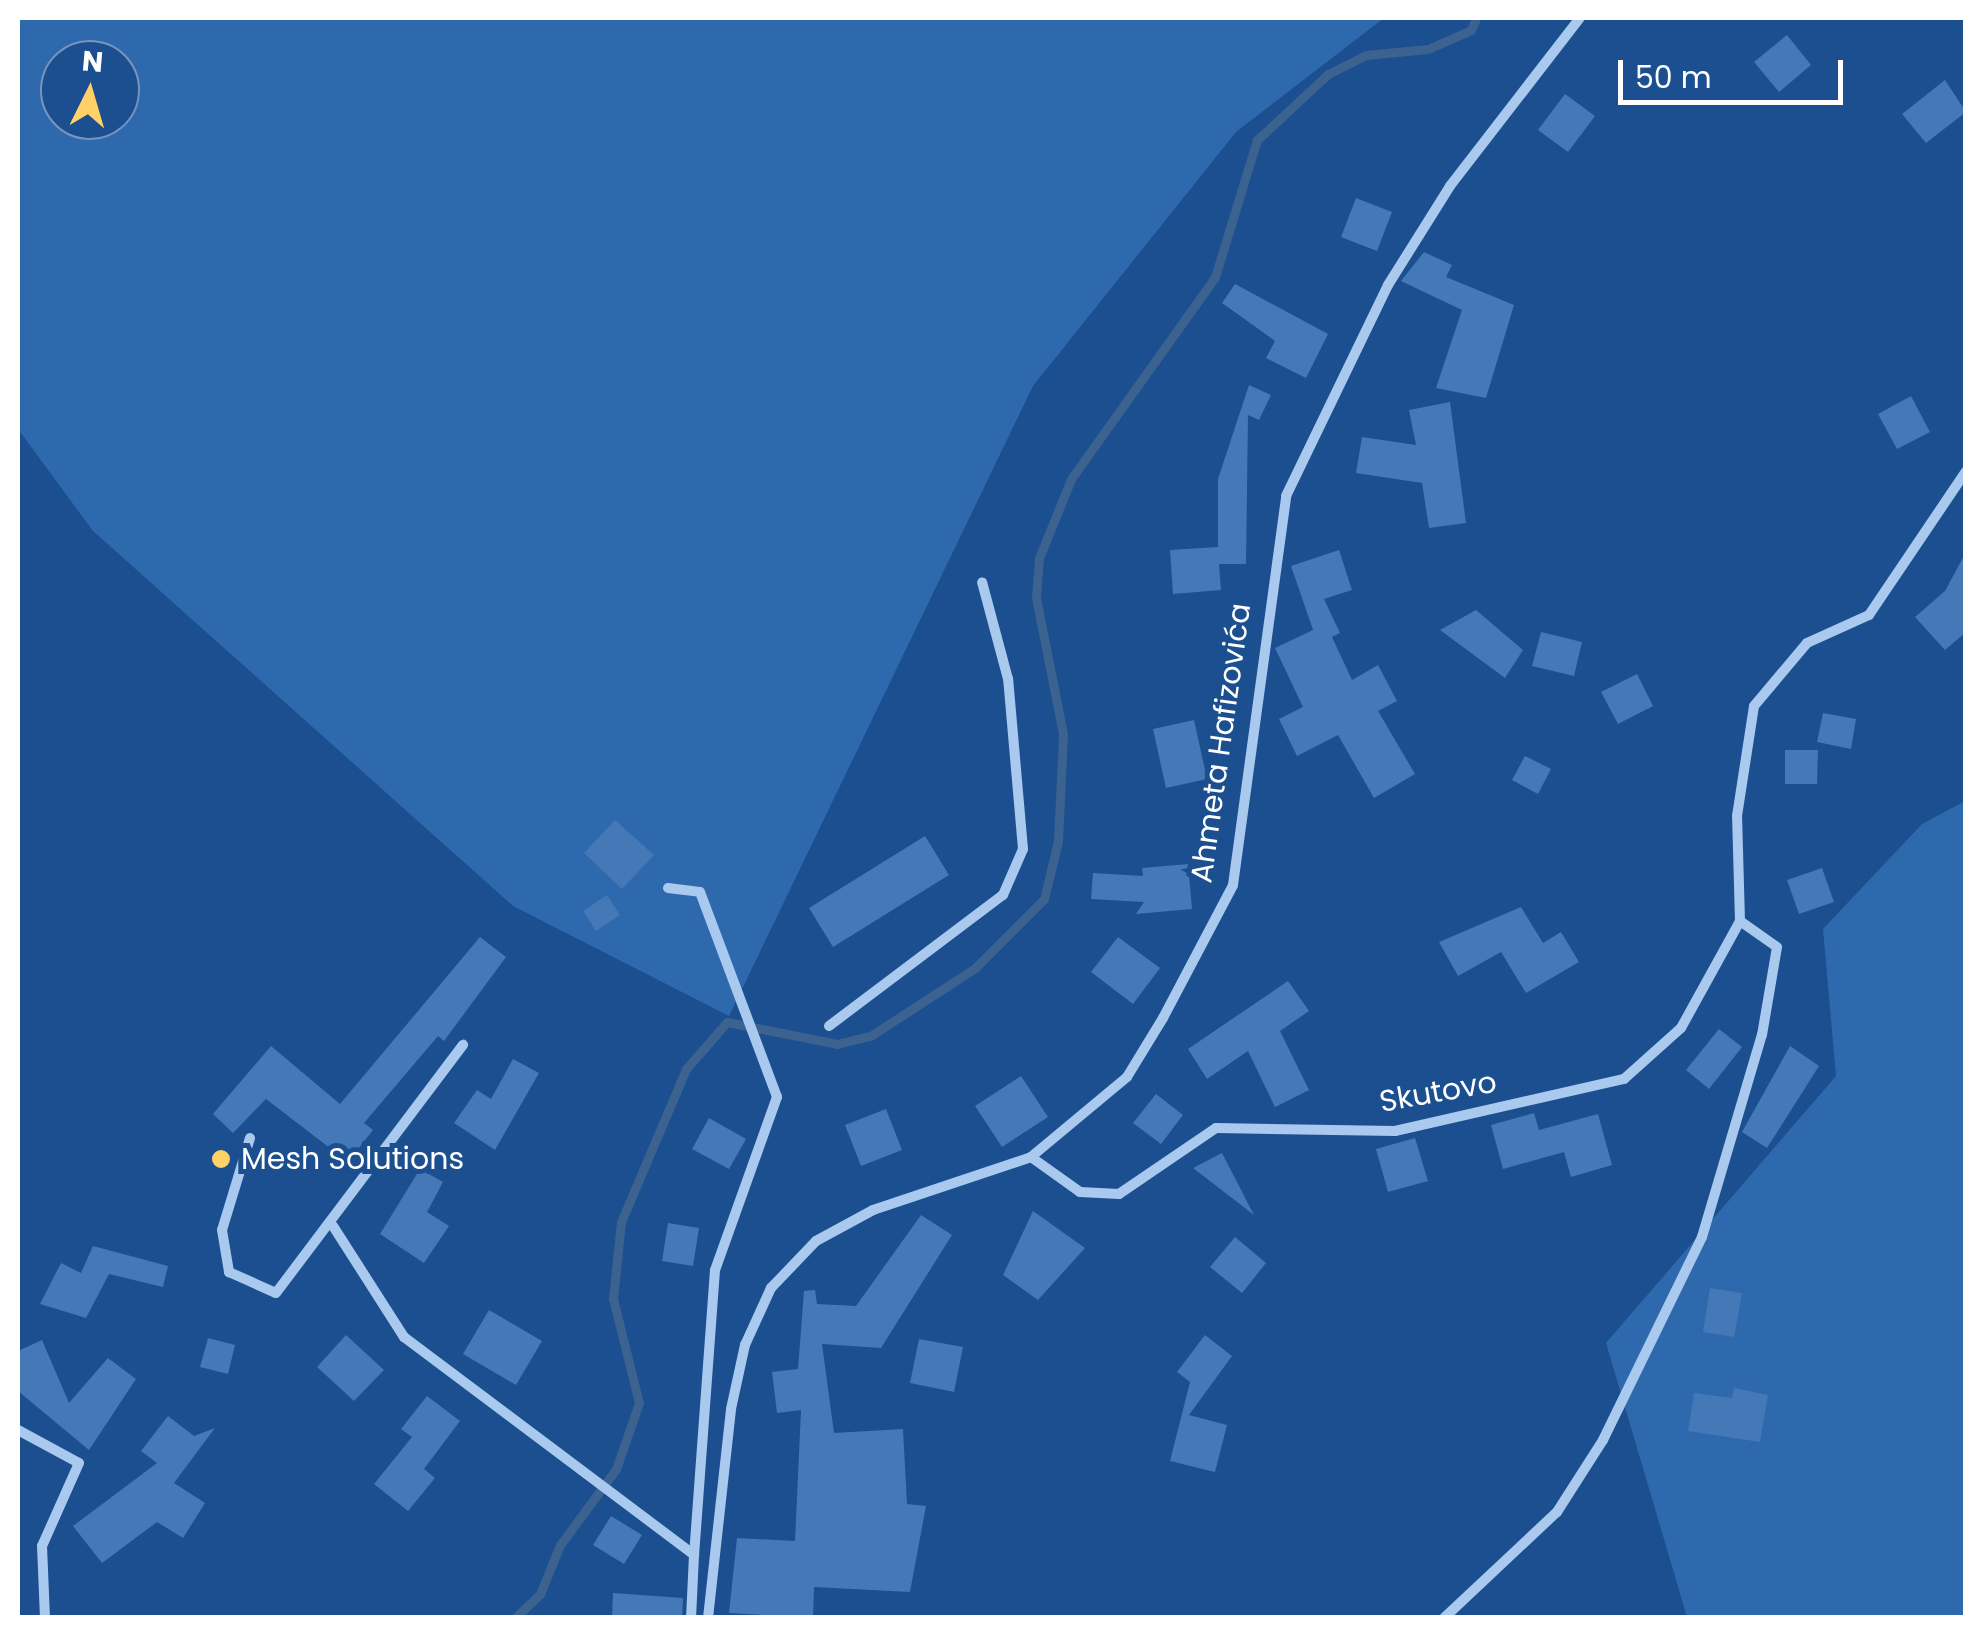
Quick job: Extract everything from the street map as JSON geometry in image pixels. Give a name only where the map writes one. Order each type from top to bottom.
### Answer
[{"type":"street","name":"Ahmeta Hafizovića","points":[[708,1618],[732,1410],[745,1345],[771,1288],[816,1241],[873,1210],[1031,1157],[1127,1077],[1234,885],[1286,496],[1388,285],[1450,186],[1580,18]]},
{"type":"street","points":[[1444,1618],[1556,1512],[1603,1440],[1702,1238],[1762,1034],[1777,948],[1740,920],[1737,816],[1754,706],[1807,643],[1869,615],[1966,471]]},
{"type":"street","points":[[829,1026],[1003,895],[1022,849],[1008,678],[982,582]]},
{"type":"street","points":[[668,888],[700,892],[777,1097],[715,1270],[691,1618]]},
{"type":"street","name":"Skutovo","points":[[1031,1157],[1080,1192],[1119,1194],[1216,1128],[1395,1131],[1624,1079],[1681,1028],[1740,920]]},
{"type":"street","points":[[250,1138],[222,1230],[229,1272],[276,1293],[334,1226],[463,1045]]},
{"type":"street","points":[[334,1226],[404,1337],[694,1555]]},
{"type":"street","points":[[18,1430],[79,1464],[42,1546],[44,1618]]},
{"type":"shaded area","points":[[18,18],[1384,18],[1236,132],[1033,386],[729,1016],[513,906],[93,531],[18,429]]},
{"type":"shaded area","points":[[1965,801],[1965,1617],[1687,1617],[1606,1343],[1836,1076],[1823,929],[1922,824]]},
{"type":"building","points":[[1787,35],[1811,65],[1779,92],[1754,62]]},
{"type":"building","points":[[1945,80],[1966,112],[1926,143],[1902,114]]},
{"type":"building","points":[[1565,94],[1595,116],[1568,152],[1538,130]]},
{"type":"building","points":[[1356,198],[1392,212],[1377,251],[1341,237]]},
{"type":"building","points":[[1424,252],[1452,265],[1446,277],[1514,305],[1486,398],[1436,388],[1462,310],[1401,281]]},
{"type":"building","points":[[1235,284],[1328,334],[1306,378],[1266,358],[1275,341],[1222,303]]},
{"type":"building","points":[[1249,385],[1271,395],[1259,420],[1248,415],[1246,564],[1219,564],[1221,590],[1173,594],[1170,550],[1218,547],[1218,479]]},
{"type":"building","points":[[1911,396],[1930,432],[1897,449],[1878,414]]},
{"type":"building","points":[[1450,402],[1466,523],[1429,528],[1422,483],[1356,473],[1362,437],[1416,445],[1409,410]]},
{"type":"building","points":[[1339,550],[1352,590],[1324,599],[1340,633],[1332,637],[1352,680],[1378,665],[1397,701],[1378,711],[1415,774],[1374,798],[1338,735],[1297,756],[1279,719],[1303,707],[1275,648],[1313,630],[1291,566]]},
{"type":"building","points":[[1966,552],[1966,632],[1945,650],[1915,617],[1945,591]]},
{"type":"building","points":[[1476,610],[1523,650],[1505,678],[1440,630]]},
{"type":"building","points":[[1541,632],[1582,642],[1574,676],[1532,666]]},
{"type":"building","points":[[1637,674],[1653,706],[1618,724],[1601,692]]},
{"type":"building","points":[[1823,713],[1856,719],[1851,749],[1817,742]]},
{"type":"building","points":[[1194,720],[1207,779],[1166,788],[1153,729]]},
{"type":"building","points":[[1785,750],[1818,750],[1817,784],[1785,784]]},
{"type":"building","points":[[1525,756],[1551,769],[1538,794],[1512,780]]},
{"type":"building","points":[[615,820],[654,855],[622,889],[584,853]]},
{"type":"building","points":[[925,836],[949,875],[833,947],[809,908]]},
{"type":"building","points":[[1188,864],[1192,909],[1136,914],[1144,902],[1091,899],[1093,873],[1143,876],[1142,868]]},
{"type":"building","points":[[1822,868],[1834,902],[1799,914],[1787,880]]},
{"type":"building","points":[[607,895],[620,915],[596,931],[583,911]]},
{"type":"building","points":[[1521,907],[1543,943],[1561,932],[1579,962],[1526,993],[1501,952],[1458,976],[1439,942]]},
{"type":"building","points":[[480,937],[506,957],[444,1041],[438,1036],[364,1123],[373,1130],[348,1162],[266,1099],[233,1133],[213,1114],[271,1046],[340,1104]]},
{"type":"building","points":[[1118,937],[1160,968],[1133,1004],[1091,972]]},
{"type":"building","points":[[1288,981],[1309,1011],[1280,1031],[1309,1090],[1275,1107],[1248,1051],[1207,1079],[1188,1049]]},
{"type":"building","points":[[1719,1029],[1742,1047],[1709,1089],[1686,1070]]},
{"type":"building","points":[[1790,1046],[1819,1066],[1767,1148],[1742,1132]]},
{"type":"building","points":[[513,1059],[539,1073],[495,1150],[454,1123],[477,1090],[491,1099]]},
{"type":"building","points":[[1021,1076],[1048,1117],[1002,1147],[975,1106]]},
{"type":"building","points":[[1156,1094],[1183,1115],[1161,1144],[1133,1123]]},
{"type":"building","points":[[886,1109],[902,1150],[861,1166],[845,1125]]},
{"type":"building","points":[[1534,1113],[1539,1130],[1598,1114],[1612,1165],[1571,1177],[1564,1152],[1503,1169],[1491,1125]]},
{"type":"building","points":[[709,1118],[746,1139],[729,1169],[692,1149]]},
{"type":"building","points":[[1415,1138],[1428,1181],[1388,1192],[1376,1149]]},
{"type":"building","points":[[1222,1153],[1254,1215],[1193,1168]]},
{"type":"building","points":[[420,1169],[443,1182],[427,1212],[449,1226],[424,1263],[380,1234]]},
{"type":"building","points":[[1033,1211],[1085,1248],[1038,1300],[1003,1275]]},
{"type":"building","points":[[921,1215],[952,1235],[881,1348],[822,1344],[834,1433],[903,1429],[907,1504],[926,1506],[910,1592],[814,1587],[813,1618],[729,1613],[737,1538],[795,1541],[801,1410],[777,1413],[772,1372],[798,1369],[804,1291],[815,1290],[817,1304],[856,1306]]},
{"type":"building","points":[[668,1223],[699,1228],[693,1266],[662,1261]]},
{"type":"building","points":[[1235,1237],[1266,1263],[1242,1293],[1210,1267]]},
{"type":"building","points":[[93,1246],[168,1266],[163,1287],[109,1274],[86,1318],[40,1304],[61,1263],[81,1273]]},
{"type":"building","points":[[1710,1288],[1742,1293],[1734,1337],[1703,1332]]},
{"type":"building","points":[[489,1310],[542,1341],[516,1385],[463,1354]]},
{"type":"building","points":[[346,1335],[384,1370],[354,1401],[317,1367]]},
{"type":"building","points":[[1205,1335],[1232,1356],[1189,1415],[1227,1425],[1215,1472],[1170,1461],[1190,1382],[1177,1372]]},
{"type":"building","points":[[208,1338],[235,1345],[228,1374],[200,1367]]},
{"type":"building","points":[[919,1339],[963,1347],[954,1392],[910,1383]]},
{"type":"building","points":[[42,1340],[69,1403],[108,1358],[136,1379],[89,1450],[18,1391],[18,1351]]},
{"type":"building","points":[[1734,1388],[1768,1395],[1760,1442],[1688,1431],[1694,1393],[1732,1398]]},
{"type":"building","points":[[427,1396],[460,1421],[424,1469],[435,1478],[408,1511],[374,1484],[412,1437],[401,1429]]},
{"type":"building","points":[[168,1416],[194,1436],[215,1428],[174,1483],[205,1503],[183,1538],[157,1522],[102,1563],[73,1526],[157,1463],[141,1451]]},
{"type":"building","points":[[611,1516],[642,1535],[624,1564],[593,1545]]},
{"type":"building","points":[[613,1593],[683,1598],[682,1618],[612,1618]]},
{"type":"waterway","points":[[515,1618],[540,1594],[560,1545],[616,1469],[639,1403],[613,1299],[621,1222],[686,1069],[727,1022],[837,1044],[872,1035],[975,968],[1044,899],[1058,841],[1063,734],[1036,598],[1039,558],[1071,479],[1215,277],[1257,140],[1328,74],[1366,55],[1428,49],[1471,30],[1476,18]]},
{"type":"place","name":"Mesh Solutions","points":[[221,1159]]}]
